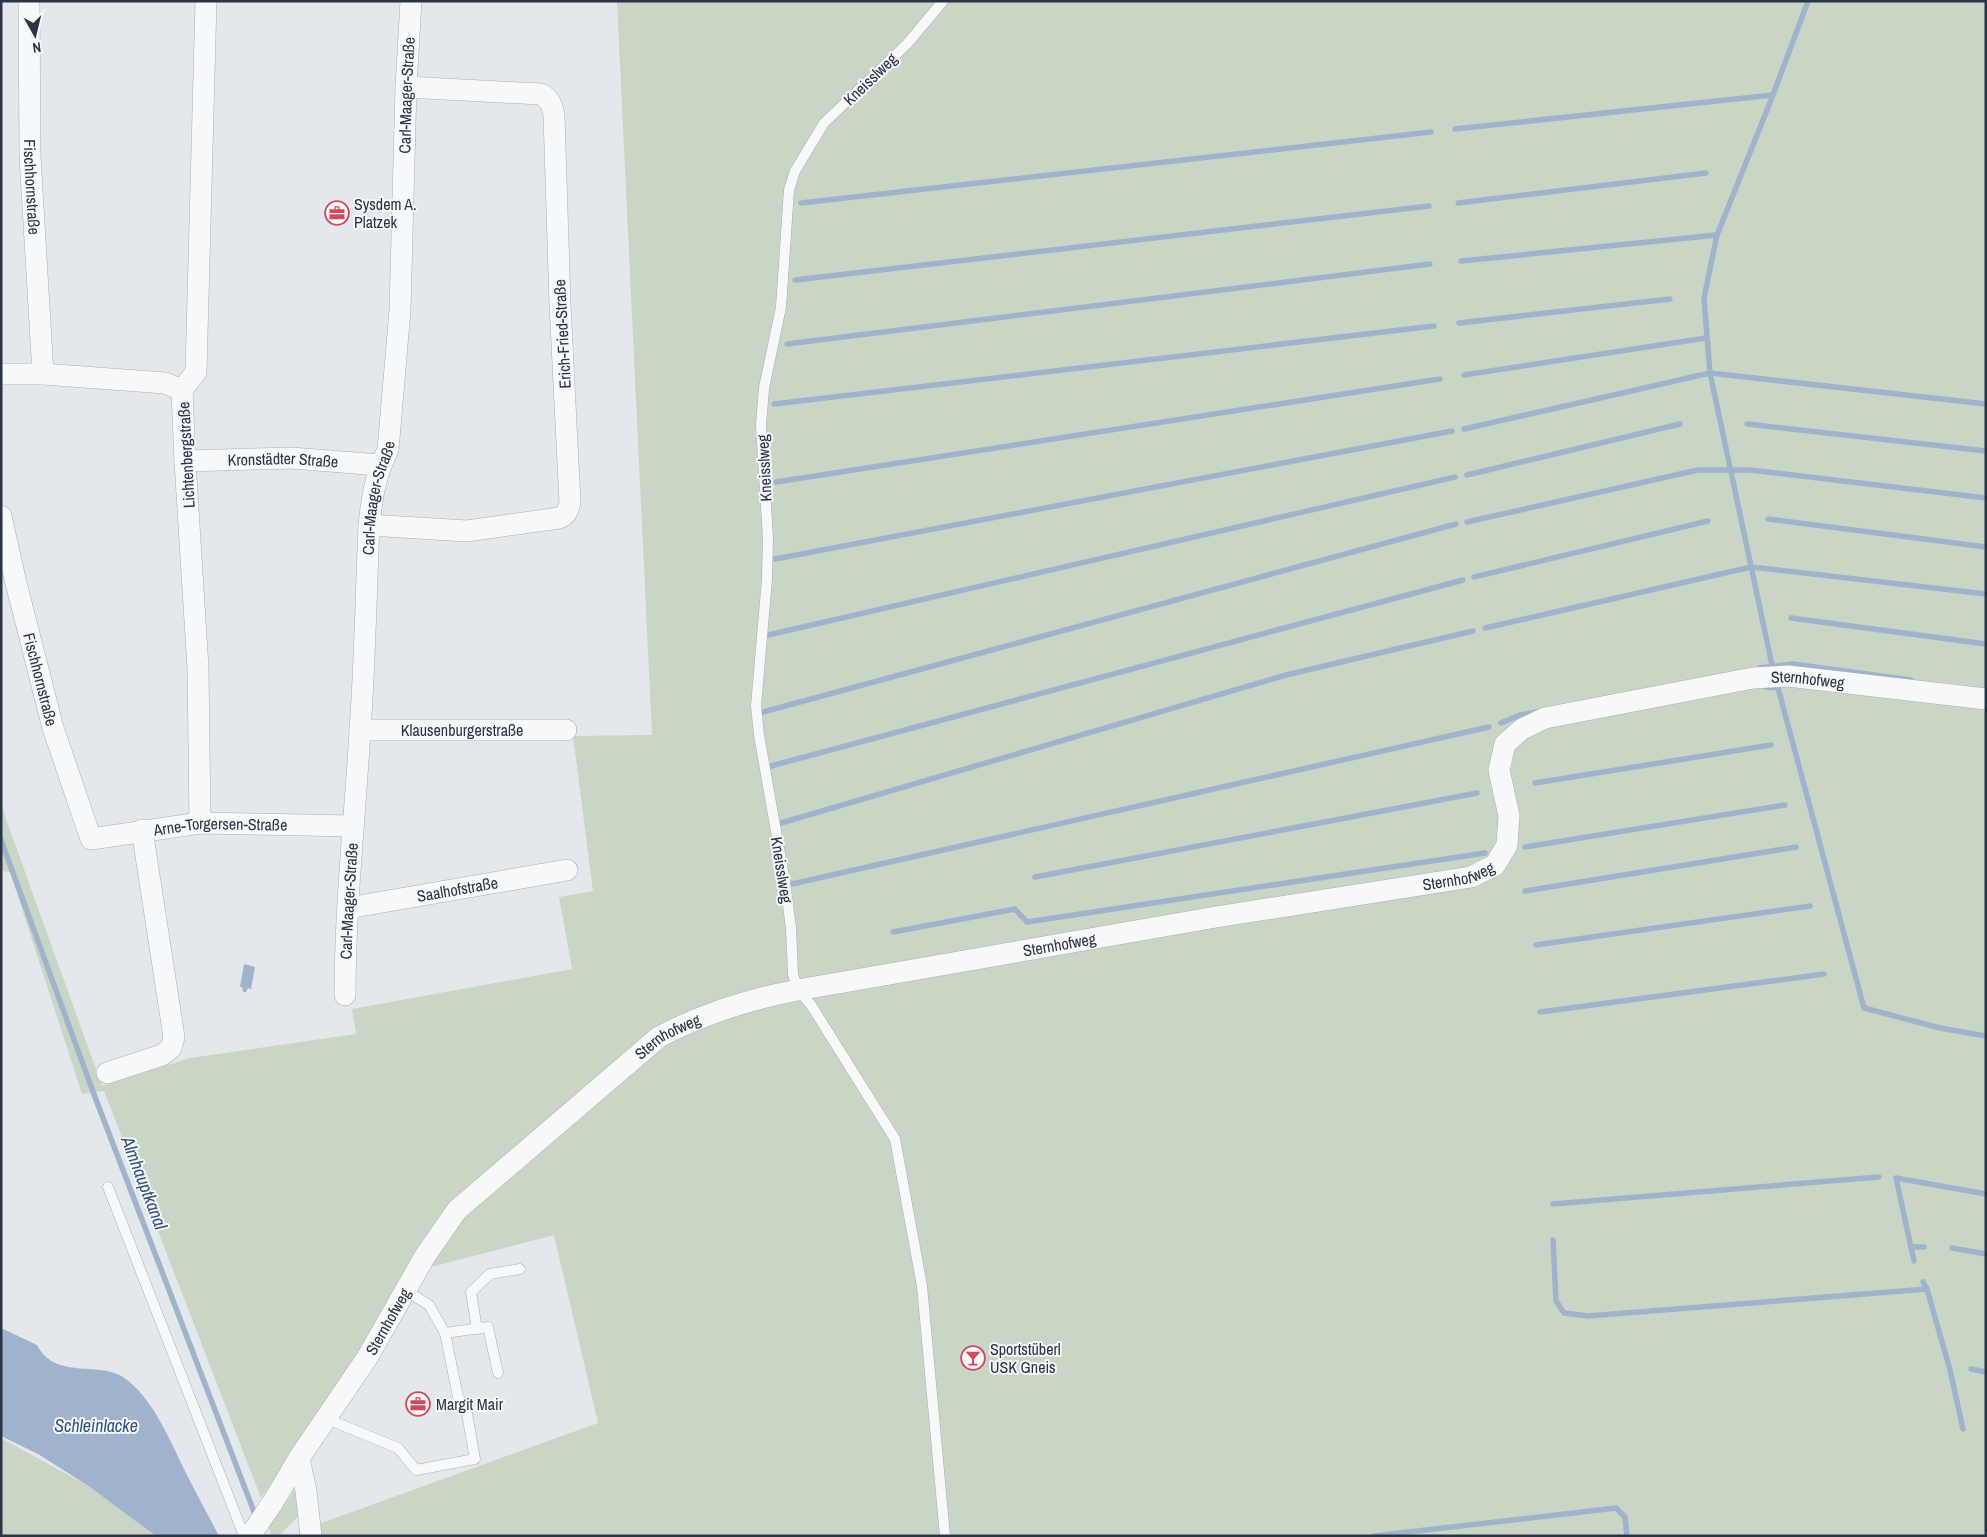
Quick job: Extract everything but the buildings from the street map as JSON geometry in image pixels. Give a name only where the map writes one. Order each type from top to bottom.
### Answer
[{"type":"street","name":"Fischhornstraße","points":[[29,1],[30,156],[43,374]]},
{"type":"street","name":"Lichtenbergstraße","points":[[200,823],[198,668],[182,390],[196,372],[206,1]]},
{"type":"street","name":"Carl-Maager-Straße","points":[[345,995],[352,826],[360,730],[369,525],[372,491],[380,465],[388,450],[400,310],[406,88],[411,1]]},
{"type":"street","name":"Erich-Fried-Straße","points":[[369,525],[467,531],[559,518],[568,511],[570,503],[560,304],[554,115],[551,104],[546,97],[540,94],[406,88]]},
{"type":"street","points":[[1,374],[43,374],[165,383],[182,390]]},
{"type":"street","name":"Kronstädter Straße","points":[[185,461],[291,458],[380,465]]},
{"type":"street","name":"Fischhornstraße","points":[[1,516],[53,728],[91,840]]},
{"type":"street","name":"Sternhofweg","points":[[250,1536],[299,1458],[367,1358],[425,1256],[457,1210],[659,1037],[692,1020],[770,995],[1216,917],[1471,877],[1495,865],[1507,845],[1509,816],[1500,770],[1505,744],[1522,729],[1545,718],[1753,678],[1788,676],[1986,699]]},
{"type":"street","name":"Klausenburgerstraße","points":[[360,730],[566,730]]},
{"type":"street","name":"Arne-Torgersen-Straße","points":[[91,840],[142,830],[200,823],[352,826]]},
{"type":"street","points":[[107,1073],[162,1055],[171,1048],[174,1037],[142,830]]},
{"type":"street","name":"Saalhofstraße","points":[[348,908],[567,870]]},
{"type":"street","points":[[299,1458],[306,1491],[311,1536]]},
{"type":"lane","name":"Kneisslweg","points":[[798,990],[793,974],[792,928],[759,735],[756,706],[766,588],[768,538],[761,425],[764,388],[780,307],[789,190],[795,171],[824,123],[907,44],[943,1]]},
{"type":"lane","points":[[798,990],[811,1005],[895,1139],[922,1286],[945,1536]]},
{"type":"lane","points":[[108,1187],[244,1536]]},
{"type":"lane","points":[[477,1329],[472,1292],[490,1274],[520,1268]]},
{"type":"lane","points":[[327,1419],[398,1448],[416,1470],[475,1459],[466,1408],[458,1397],[445,1333],[429,1306],[406,1290]]},
{"type":"lane","points":[[445,1333],[488,1327],[498,1374]]},
{"type":"green space","points":[[617,1],[1986,1],[1986,1536],[318,1536],[316,1525],[598,1423],[554,1235],[408,1273],[349,1375],[261,1498],[104,1091],[82,1094],[10,872],[1,871],[1,805],[102,1086],[190,1058],[356,1034],[352,1009],[572,969],[559,897],[593,891],[573,736],[652,735]]},
{"type":"green space","points":[[1,1438],[90,1487],[159,1536],[1,1536]]},
{"type":"green space","points":[[295,1489],[299,1516],[278,1536],[271,1536],[269,1526]]},
{"type":"water","points":[[244,964],[255,967],[251,989],[248,988],[246,992],[243,992],[242,987],[240,987]]},
{"type":"water","name":"Schleinlacke","points":[[1,1328],[37,1345],[45,1356],[55,1363],[77,1368],[113,1372],[134,1386],[152,1408],[168,1435],[219,1536],[156,1536],[90,1487],[38,1454],[1,1436]]},
{"type":"waterway","points":[[1772,665],[1710,373],[1704,298],[1717,235],[1808,1]]},
{"type":"waterway","points":[[1455,129],[1773,95]]},
{"type":"waterway","points":[[801,203],[1431,132]]},
{"type":"waterway","points":[[1458,203],[1706,173]]},
{"type":"waterway","points":[[795,280],[1429,206]]},
{"type":"waterway","points":[[1461,261],[1717,235]]},
{"type":"waterway","points":[[787,344],[1430,264]]},
{"type":"waterway","points":[[1459,323],[1670,299]]},
{"type":"waterway","points":[[774,404],[1434,326]]},
{"type":"waterway","points":[[1464,375],[1706,338]]},
{"type":"waterway","points":[[1464,429],[1710,373],[1986,404]]},
{"type":"waterway","points":[[776,482],[1440,379]]},
{"type":"waterway","points":[[1467,475],[1680,424]]},
{"type":"waterway","points":[[1747,424],[1986,451]]},
{"type":"waterway","points":[[775,559],[1452,431]]},
{"type":"waterway","points":[[1467,522],[1698,470],[1750,470],[1986,498]]},
{"type":"waterway","points":[[768,635],[1455,477]]},
{"type":"waterway","points":[[1768,519],[1986,547]]},
{"type":"waterway","points":[[1474,577],[1708,521]]},
{"type":"waterway","points":[[763,712],[1456,524]]},
{"type":"waterway","points":[[1485,628],[1751,567],[1986,594]]},
{"type":"waterway","points":[[771,766],[1463,580]]},
{"type":"waterway","points":[[1791,618],[1986,644]]},
{"type":"waterway","points":[[781,823],[1286,675],[1473,631]]},
{"type":"waterway","points":[[1759,668],[1793,664],[1911,680]]},
{"type":"waterway","points":[[1766,687],[1778,688],[1864,1008],[1940,1028],[1986,1036]]},
{"type":"waterway","points":[[1501,723],[1520,715],[1537,712]]},
{"type":"waterway","points":[[792,884],[1489,727]]},
{"type":"waterway","points":[[1535,783],[1771,745]]},
{"type":"waterway","points":[[1035,877],[1477,793]]},
{"type":"waterway","points":[[1525,847],[1785,805]]},
{"type":"waterway","name":"Almhauptkanal","points":[[1,840],[95,1097],[256,1517]]},
{"type":"waterway","points":[[1525,891],[1796,847]]},
{"type":"waterway","points":[[893,932],[1015,909],[1027,922],[1485,853]]},
{"type":"waterway","points":[[1536,945],[1810,906]]},
{"type":"waterway","points":[[1540,1012],[1824,974]]},
{"type":"waterway","points":[[1553,1204],[1879,1177]]},
{"type":"waterway","points":[[1914,1261],[1896,1178],[1986,1194]]},
{"type":"waterway","points":[[1553,1240],[1556,1301],[1564,1313],[1588,1316],[1927,1289]]},
{"type":"waterway","points":[[1912,1247],[1924,1247]]},
{"type":"waterway","points":[[1952,1248],[1986,1254]]},
{"type":"waterway","points":[[1923,1282],[1927,1289],[1950,1370],[1963,1429]]},
{"type":"waterway","points":[[1971,1369],[1986,1372]]},
{"type":"waterway","points":[[1374,1536],[1616,1508],[1625,1517],[1627,1536]]},
{"type":"place","name":"Sysdem A. Platzek","points":[[337,213]]},
{"type":"place","name":"Sportstüberl USK Gneis","points":[[973,1358]]},
{"type":"place","name":"Margit Mair","points":[[418,1404]]}]
